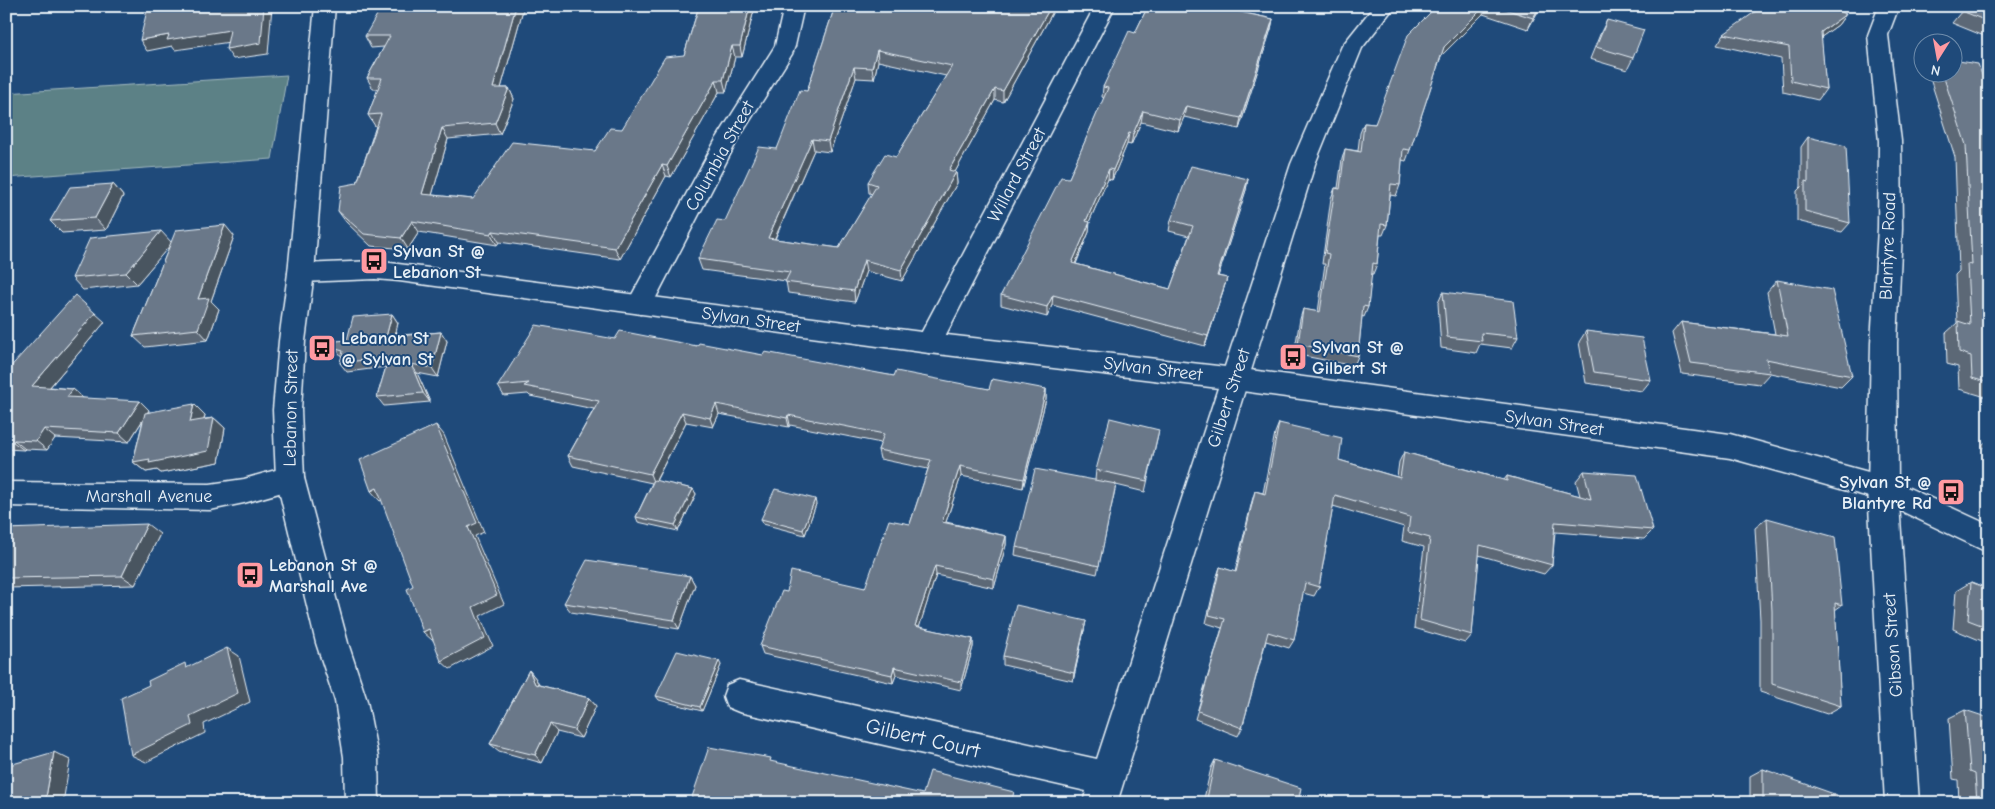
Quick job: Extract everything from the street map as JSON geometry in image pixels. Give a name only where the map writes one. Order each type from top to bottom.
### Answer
[{"type":"street","name":"Lebanon Street","points":[[325,6],[301,273],[292,340],[287,410],[290,478],[332,642],[351,701],[361,757],[362,803]]},
{"type":"street","name":"Columbia Street","points":[[640,304],[726,140],[781,54],[785,46],[794,6]]},
{"type":"street","name":"Willard Street","points":[[929,343],[1105,6]]},
{"type":"street","name":"Gilbert Street","points":[[1104,791],[1303,164],[1352,46],[1386,6]]},
{"type":"street","name":"Blantyre Road","points":[[1883,488],[1884,343],[1890,228],[1890,141],[1878,35],[1889,6]]},
{"type":"street","name":"Sylvan Street","points":[[301,273],[374,270],[929,343],[1235,379],[1730,446],[1883,488],[1989,540]]},
{"type":"street","name":"Marshall Avenue","points":[[6,494],[210,497],[244,491],[290,478]]},
{"type":"street","name":"Gibson Street","points":[[1883,488],[1902,803]]},
{"type":"street","name":"Gilbert Court","points":[[739,696],[1104,791]]},
{"type":"green space","points":[[287,75],[272,159],[6,178],[6,93]]},
{"type":"building","points":[[148,6],[264,6],[261,43],[226,49],[230,30],[167,40],[169,35],[140,40]]},
{"type":"building","points":[[382,6],[516,6],[493,88],[509,88],[495,123],[442,128],[422,194],[473,199],[512,142],[595,151],[610,128],[622,129],[665,57],[684,55],[699,6],[750,6],[740,46],[732,46],[723,80],[716,80],[667,166],[662,165],[615,248],[493,231],[491,234],[412,221],[401,238],[364,234],[338,211],[341,186],[357,183],[381,114],[368,115],[382,78],[367,78],[390,36],[365,36]]},
{"type":"building","points":[[835,6],[1051,6],[1003,91],[995,89],[949,170],[956,172],[901,270],[864,260],[854,291],[785,282],[790,272],[698,259],[717,220],[725,221],[759,147],[777,149],[800,90],[807,91]],"holes":[[[877,50],[952,66],[896,157],[885,154],[868,182],[877,185],[839,248],[768,238],[812,139],[828,141],[854,67],[872,68]]]},
{"type":"building","points":[[1148,6],[1212,6],[1273,19],[1241,118],[1186,106],[1180,120],[1143,111],[1133,134],[1129,133],[1113,170],[1109,169],[1086,221],[1090,222],[1072,263],[1170,289],[1193,226],[1171,220],[1191,166],[1248,179],[1217,276],[1227,278],[1208,336],[1053,295],[1047,307],[1001,295],[1061,177],[1069,178],[1108,88],[1103,87],[1129,31],[1135,33]]},
{"type":"building","points":[[1437,6],[1485,6],[1444,47],[1410,150],[1403,149],[1400,185],[1391,184],[1387,225],[1381,224],[1377,264],[1373,263],[1368,307],[1363,306],[1358,356],[1298,344],[1303,309],[1320,312],[1329,254],[1325,253],[1335,188],[1340,189],[1345,149],[1361,152],[1364,123],[1375,124],[1408,35]]},
{"type":"building","points":[[1495,6],[1540,6],[1533,18]]},
{"type":"building","points":[[1763,6],[1843,6],[1840,11],[1846,14],[1821,32],[1826,89],[1791,81],[1789,47],[1724,34]]},
{"type":"building","points":[[1966,6],[1989,6],[1989,22],[1962,11]]},
{"type":"building","points":[[1607,20],[1644,30],[1633,58],[1596,47]]},
{"type":"building","points":[[1962,62],[1978,64],[1989,94],[1989,383],[1972,378],[1971,356],[1959,352],[1958,321],[1970,325],[1967,264],[1972,265],[1966,145],[1945,82],[1962,82]]},
{"type":"building","points":[[1808,137],[1846,146],[1850,223],[1805,211],[1805,181],[1808,182]]},
{"type":"building","points":[[113,184],[95,218],[50,221],[70,187]]},
{"type":"building","points":[[225,225],[198,299],[209,298],[198,329],[133,336],[176,230]]},
{"type":"building","points":[[161,231],[126,273],[72,278],[90,238]]},
{"type":"building","points":[[1777,280],[1832,290],[1852,376],[1766,359],[1770,373],[1691,363],[1681,322],[1788,336]]},
{"type":"building","points":[[1443,292],[1513,301],[1518,337],[1481,333],[1482,341],[1447,337]]},
{"type":"building","points":[[75,295],[95,313],[32,386],[73,389],[67,397],[140,401],[119,433],[44,429],[36,441],[6,441],[6,372]]},
{"type":"building","points":[[392,314],[386,337],[395,336],[396,331],[398,336],[441,332],[432,368],[411,364],[423,393],[377,397],[388,360],[380,358],[340,363],[343,351],[336,349],[336,341],[347,340],[353,317]]},
{"type":"building","points":[[536,325],[615,339],[620,331],[697,346],[699,343],[763,355],[765,352],[894,376],[896,371],[989,389],[992,379],[1046,389],[1024,479],[960,466],[942,522],[1006,536],[994,579],[935,566],[915,626],[973,639],[961,682],[894,667],[892,675],[760,646],[782,591],[787,592],[791,571],[865,588],[889,520],[910,524],[931,460],[878,450],[884,434],[788,415],[787,418],[716,404],[710,418],[682,412],[650,474],[568,456],[599,401],[524,386],[529,383],[498,386]]},
{"type":"building","points":[[1586,331],[1642,338],[1651,380],[1594,372]]},
{"type":"building","points":[[194,404],[190,422],[214,418],[208,451],[149,463],[150,459],[133,462],[145,413]]},
{"type":"building","points":[[1110,418],[1159,430],[1147,481],[1096,470]]},
{"type":"building","points":[[1279,423],[1342,438],[1339,460],[1400,478],[1404,452],[1507,481],[1507,476],[1591,499],[1584,471],[1637,475],[1653,530],[1555,522],[1552,565],[1480,545],[1472,635],[1420,620],[1430,538],[1408,532],[1410,517],[1335,495],[1319,587],[1305,583],[1294,640],[1268,632],[1242,728],[1198,711],[1225,619],[1209,615],[1220,567],[1236,572],[1255,491],[1265,494]]},
{"type":"building","points":[[436,425],[477,523],[468,527],[497,595],[473,607],[485,638],[441,661],[429,629],[423,632],[407,589],[413,586],[377,488],[371,491],[360,460]]},
{"type":"building","points":[[1035,469],[1116,484],[1099,566],[1016,547]]},
{"type":"building","points":[[654,480],[693,489],[675,525],[636,517]]},
{"type":"building","points":[[775,489],[815,499],[803,530],[761,519]]},
{"type":"building","points":[[1767,518],[1835,537],[1842,605],[1835,603],[1841,706],[1772,684],[1772,611]]},
{"type":"building","points":[[147,524],[122,576],[6,578],[6,529]]},
{"type":"building","points":[[587,560],[690,576],[674,620],[564,603]]},
{"type":"building","points":[[1971,582],[1989,589],[1989,628],[1968,620]]},
{"type":"building","points":[[1016,605],[1086,621],[1074,673],[1003,656]]},
{"type":"building","points":[[227,648],[238,693],[190,716],[192,725],[131,755],[121,698],[149,685],[148,681],[185,663],[186,668]]},
{"type":"building","points":[[677,651],[719,661],[700,707],[656,696]]},
{"type":"building","points":[[529,670],[535,684],[589,698],[574,730],[550,724],[535,755],[490,744]]},
{"type":"building","points":[[1965,710],[1989,718],[1989,803],[1977,803],[1975,773],[1970,771]]},
{"type":"building","points":[[709,747],[771,758],[770,761],[923,794],[930,771],[1014,792],[1011,803],[690,803]]},
{"type":"building","points":[[54,752],[45,803],[6,803],[6,766]]},
{"type":"building","points":[[1215,760],[1301,788],[1298,803],[1206,803]]},
{"type":"building","points":[[1763,769],[1837,795],[1837,803],[1763,803]]},
{"type":"place","name":"Sylvan St @ Lebanon St","points":[[374,261]]},
{"type":"place","name":"Lebanon St @ Sylvan St","points":[[322,348]]},
{"type":"place","name":"Sylvan St @ Gilbert St","points":[[1293,357]]},
{"type":"place","name":"Sylvan St @ Blantyre Rd","points":[[1951,492]]},
{"type":"place","name":"Lebanon St @ Marshall Ave","points":[[250,575]]}]
